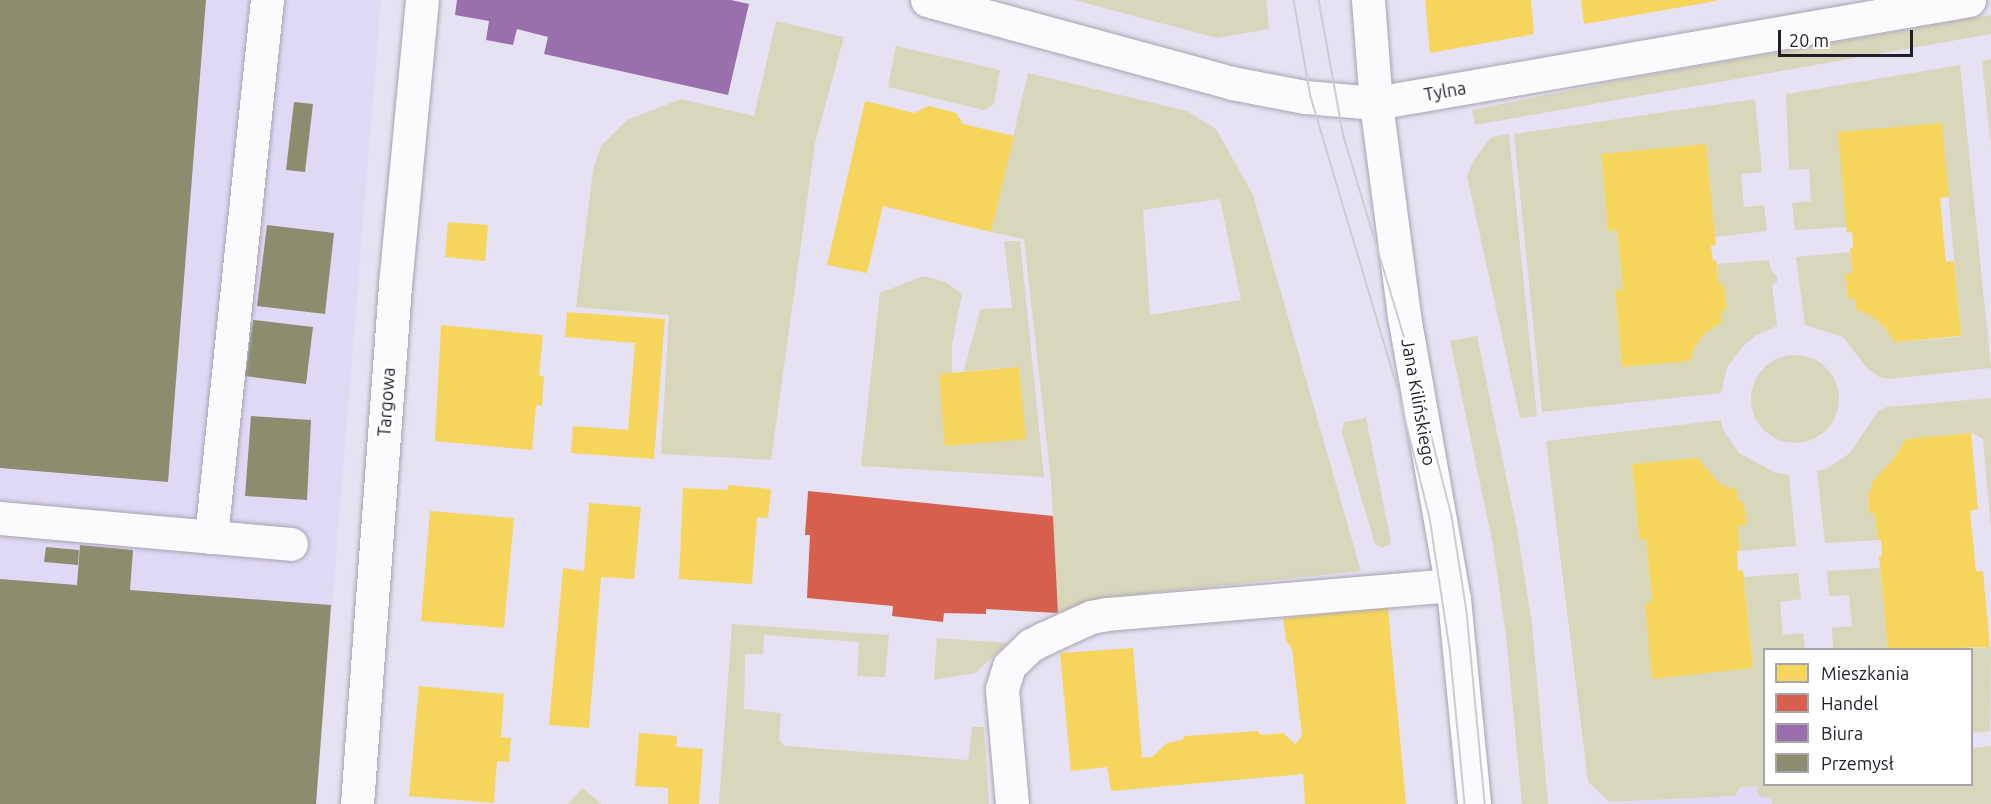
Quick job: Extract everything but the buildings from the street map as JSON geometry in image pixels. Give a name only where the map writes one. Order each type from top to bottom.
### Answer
[{"type":"street","points":[[211,537],[267,0]]},
{"type":"street","name":"Targowa","points":[[357,804],[395,285],[422,0]]},
{"type":"street","name":"Tylna","points":[[927,0],[1232,83],[1305,97],[1376,103],[1969,0]]},
{"type":"street","name":"Jana Kilińskiego","points":[[1368,0],[1376,103],[1404,316],[1460,647],[1474,804]]},
{"type":"street","points":[[0,518],[291,544]]},
{"type":"street","points":[[1012,804],[1002,689],[1009,666],[1032,645],[1045,638],[1091,617],[1107,614],[1451,585]]},
{"type":"shaded area","points":[[0,0],[381,0],[316,804],[0,804]]},
{"type":"shaded area","points":[[1074,0],[1266,0],[1269,29],[1217,38]]},
{"type":"shaded area","points":[[1991,15],[1991,34],[1475,125],[1472,110],[1637,77]]},
{"type":"shaded area","points":[[776,21],[844,37],[815,143],[771,460],[661,454],[669,315],[576,307],[593,170],[601,146],[627,120],[681,99],[754,116]]},
{"type":"shaded area","points":[[896,46],[1000,70],[994,104],[984,110],[888,87]]},
{"type":"shaded area","points":[[1991,59],[1991,147],[1982,61]]},
{"type":"shaded area","points":[[1960,65],[1991,368],[1889,379],[1879,377],[1866,367],[1843,337],[1805,325],[1796,257],[1850,252],[1852,273],[1845,274],[1848,299],[1855,298],[1856,309],[1873,317],[1886,328],[1894,342],[1961,337],[1942,123],[1847,227],[1795,230],[1792,203],[1811,201],[1809,169],[1789,170],[1786,94]]},
{"type":"shaded area","points":[[1028,73],[1187,111],[1216,129],[1253,195],[1361,571],[1102,598],[1058,613],[1051,481],[1024,239],[991,232]],"holes":[[[1220,199],[1241,300],[1150,315],[1143,210]]]},
{"type":"shaded area","points":[[1755,99],[1762,172],[1741,174],[1744,207],[1764,205],[1767,231],[1715,237],[1706,144],[1601,154],[1608,231],[1617,230],[1623,290],[1615,291],[1622,367],[1690,361],[1695,346],[1705,333],[1722,322],[1721,311],[1727,310],[1724,285],[1719,285],[1717,264],[1769,260],[1771,270],[1777,277],[1777,282],[1772,285],[1777,326],[1755,336],[1744,345],[1727,367],[1721,393],[1542,412],[1514,134]]},
{"type":"shaded area","points":[[1509,134],[1537,416],[1520,418],[1467,176],[1474,160],[1492,137]]},
{"type":"shaded area","points":[[1004,241],[1020,241],[1044,477],[861,466],[880,293],[923,276],[946,282],[962,294],[952,344],[952,373],[939,374],[1025,439],[1019,367],[964,371],[980,309],[1012,308]]},
{"type":"shaded area","points":[[1477,336],[1517,529],[1532,625],[1548,804],[1522,804],[1506,636],[1493,545],[1450,341]]},
{"type":"shaded area","points":[[1795,355],[1812,359],[1826,368],[1835,382],[1839,399],[1835,416],[1826,430],[1812,439],[1795,443],[1778,439],[1764,430],[1755,416],[1751,399],[1755,382],[1764,368],[1778,359]]},
{"type":"shaded area","points":[[1991,398],[1991,530],[1983,439],[1972,433],[1906,439],[1872,491],[1868,491],[1869,513],[1874,513],[1878,540],[1825,543],[1817,471],[1828,468],[1850,453],[1879,410],[1887,407]]},
{"type":"shaded area","points":[[1366,418],[1391,544],[1382,548],[1375,544],[1342,433],[1344,422]]},
{"type":"shaded area","points":[[1721,420],[1723,430],[1739,453],[1774,472],[1789,475],[1796,546],[1740,551],[1738,526],[1747,524],[1744,502],[1738,502],[1737,490],[1720,484],[1697,458],[1632,464],[1639,539],[1646,539],[1652,602],[1645,603],[1653,678],[1753,668],[1744,577],[1798,573],[1801,599],[1780,602],[1783,635],[1803,633],[1805,648],[1763,648],[1763,786],[1973,786],[1973,748],[1991,746],[1991,804],[1772,804],[1771,798],[1758,796],[1758,786],[1740,787],[1735,796],[1610,802],[1588,782],[1546,441]]},
{"type":"shaded area","points":[[1880,568],[1888,648],[1833,648],[1832,628],[1852,626],[1849,595],[1829,596],[1827,571]]},
{"type":"shaded area","points":[[732,624],[889,635],[885,677],[857,676],[859,642],[764,635],[763,654],[745,654],[744,709],[781,713],[779,740],[785,746],[968,760],[972,727],[984,727],[989,804],[719,804]]},
{"type":"shaded area","points":[[937,638],[1008,643],[975,673],[934,680]]},
{"type":"shaded area","points":[[1991,647],[1990,731],[1973,733],[1973,648]]},
{"type":"shaded area","points":[[1759,786],[1772,799],[1772,804],[1592,804],[1735,796],[1740,787]]},
{"type":"shaded area","points":[[582,788],[602,804],[568,804]]},
{"type":"tram line","points":[[1294,0],[1311,97],[1397,385],[1430,518],[1450,648],[1465,804]]},
{"type":"tram line","points":[[1319,0],[1344,137],[1416,375],[1452,516],[1467,612],[1485,804]]}]
